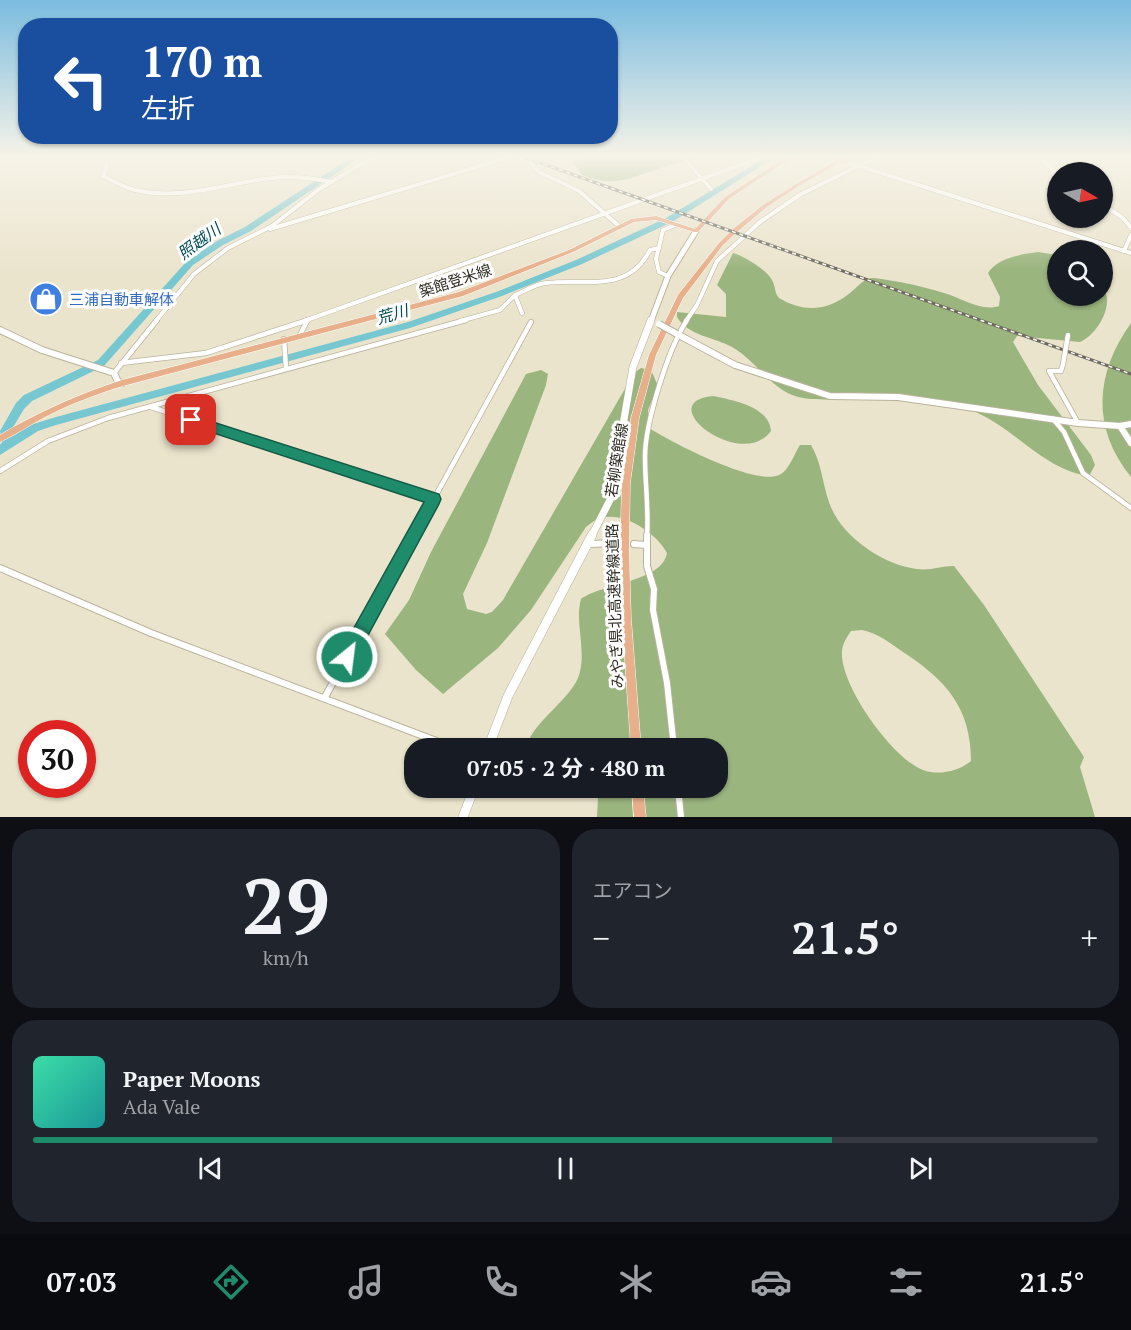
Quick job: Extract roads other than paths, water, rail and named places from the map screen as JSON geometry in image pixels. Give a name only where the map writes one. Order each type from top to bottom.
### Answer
[{"type":"main road","points":[[677,223],[698,222],[733,194]]},
{"type":"main road","name":"みやぎ県北高速幹線道路","points":[[635,738],[627,620],[626,508],[636,415],[646,378],[666,323],[700,268],[739,227],[783,194]]},
{"type":"main road","points":[[696,231],[714,210]]},
{"type":"main road","name":"築館登米線","points":[[2,438],[54,407],[122,383],[461,294],[571,251],[619,226],[641,218],[657,218],[696,231]]},
{"type":"main road","name":"若柳築館線","points":[[492,738],[526,661],[610,500],[627,391],[650,319],[668,276],[696,231]]},
{"type":"main road","points":[[463,817],[470,798]]},
{"type":"main road","points":[[639,798],[640,817]]},
{"type":"street","points":[[265,230],[315,194]]},
{"type":"street","points":[[112,372],[122,363],[186,281],[228,248],[265,230],[385,194]]},
{"type":"street","points":[[583,194],[619,226]]},
{"type":"street","points":[[122,363],[206,353],[309,319],[657,194]]},
{"type":"street","points":[[673,738],[653,610],[654,590],[647,566],[649,510],[645,456],[647,435],[660,385],[678,334],[724,253],[780,207],[802,194]]},
{"type":"street","points":[[948,194],[1131,253]]},
{"type":"street","points":[[1113,211],[1124,218],[1131,228]]},
{"type":"street","points":[[668,276],[657,270],[658,248],[665,228],[677,223]]},
{"type":"street","points":[[1124,251],[1131,235]]},
{"type":"street","points":[[0,471],[42,443],[149,406],[286,367],[370,348],[501,310],[515,295],[547,282],[627,278],[644,262],[650,250],[658,248]]},
{"type":"street","points":[[515,295],[522,313]]},
{"type":"street","points":[[300,335],[309,319]]},
{"type":"street","points":[[650,319],[735,365],[830,396],[898,397],[1078,423],[1120,426],[1131,424]]},
{"type":"street","points":[[325,697],[531,322]]},
{"type":"street","points":[[0,330],[42,350],[112,372],[118,382],[122,383]]},
{"type":"street","points":[[1068,335],[1061,371],[1049,371],[1078,423]]},
{"type":"street","points":[[284,339],[286,367]]},
{"type":"street","points":[[149,406],[434,499]]},
{"type":"street","points":[[1053,419],[1064,432],[1083,472],[1131,508]]},
{"type":"street","points":[[1120,426],[1131,443]]},
{"type":"street","points":[[589,544],[617,543]]},
{"type":"street","points":[[634,544],[646,545]]},
{"type":"street","points":[[0,568],[151,633],[430,738]]},
{"type":"street","points":[[679,798],[681,817]]},
{"type":"waterway","name":"照越川","points":[[8,443],[4,434],[20,406],[28,398],[101,363],[190,263],[220,243],[248,229],[301,194]]},
{"type":"waterway","name":"荒川","points":[[0,450],[34,428],[56,421],[410,325],[499,294],[579,262],[669,220],[711,194]]},
{"type":"railway","points":[[628,194],[1131,374]]},
{"type":"place","name":"三浦自動車解体","points":[[46,299]]}]
